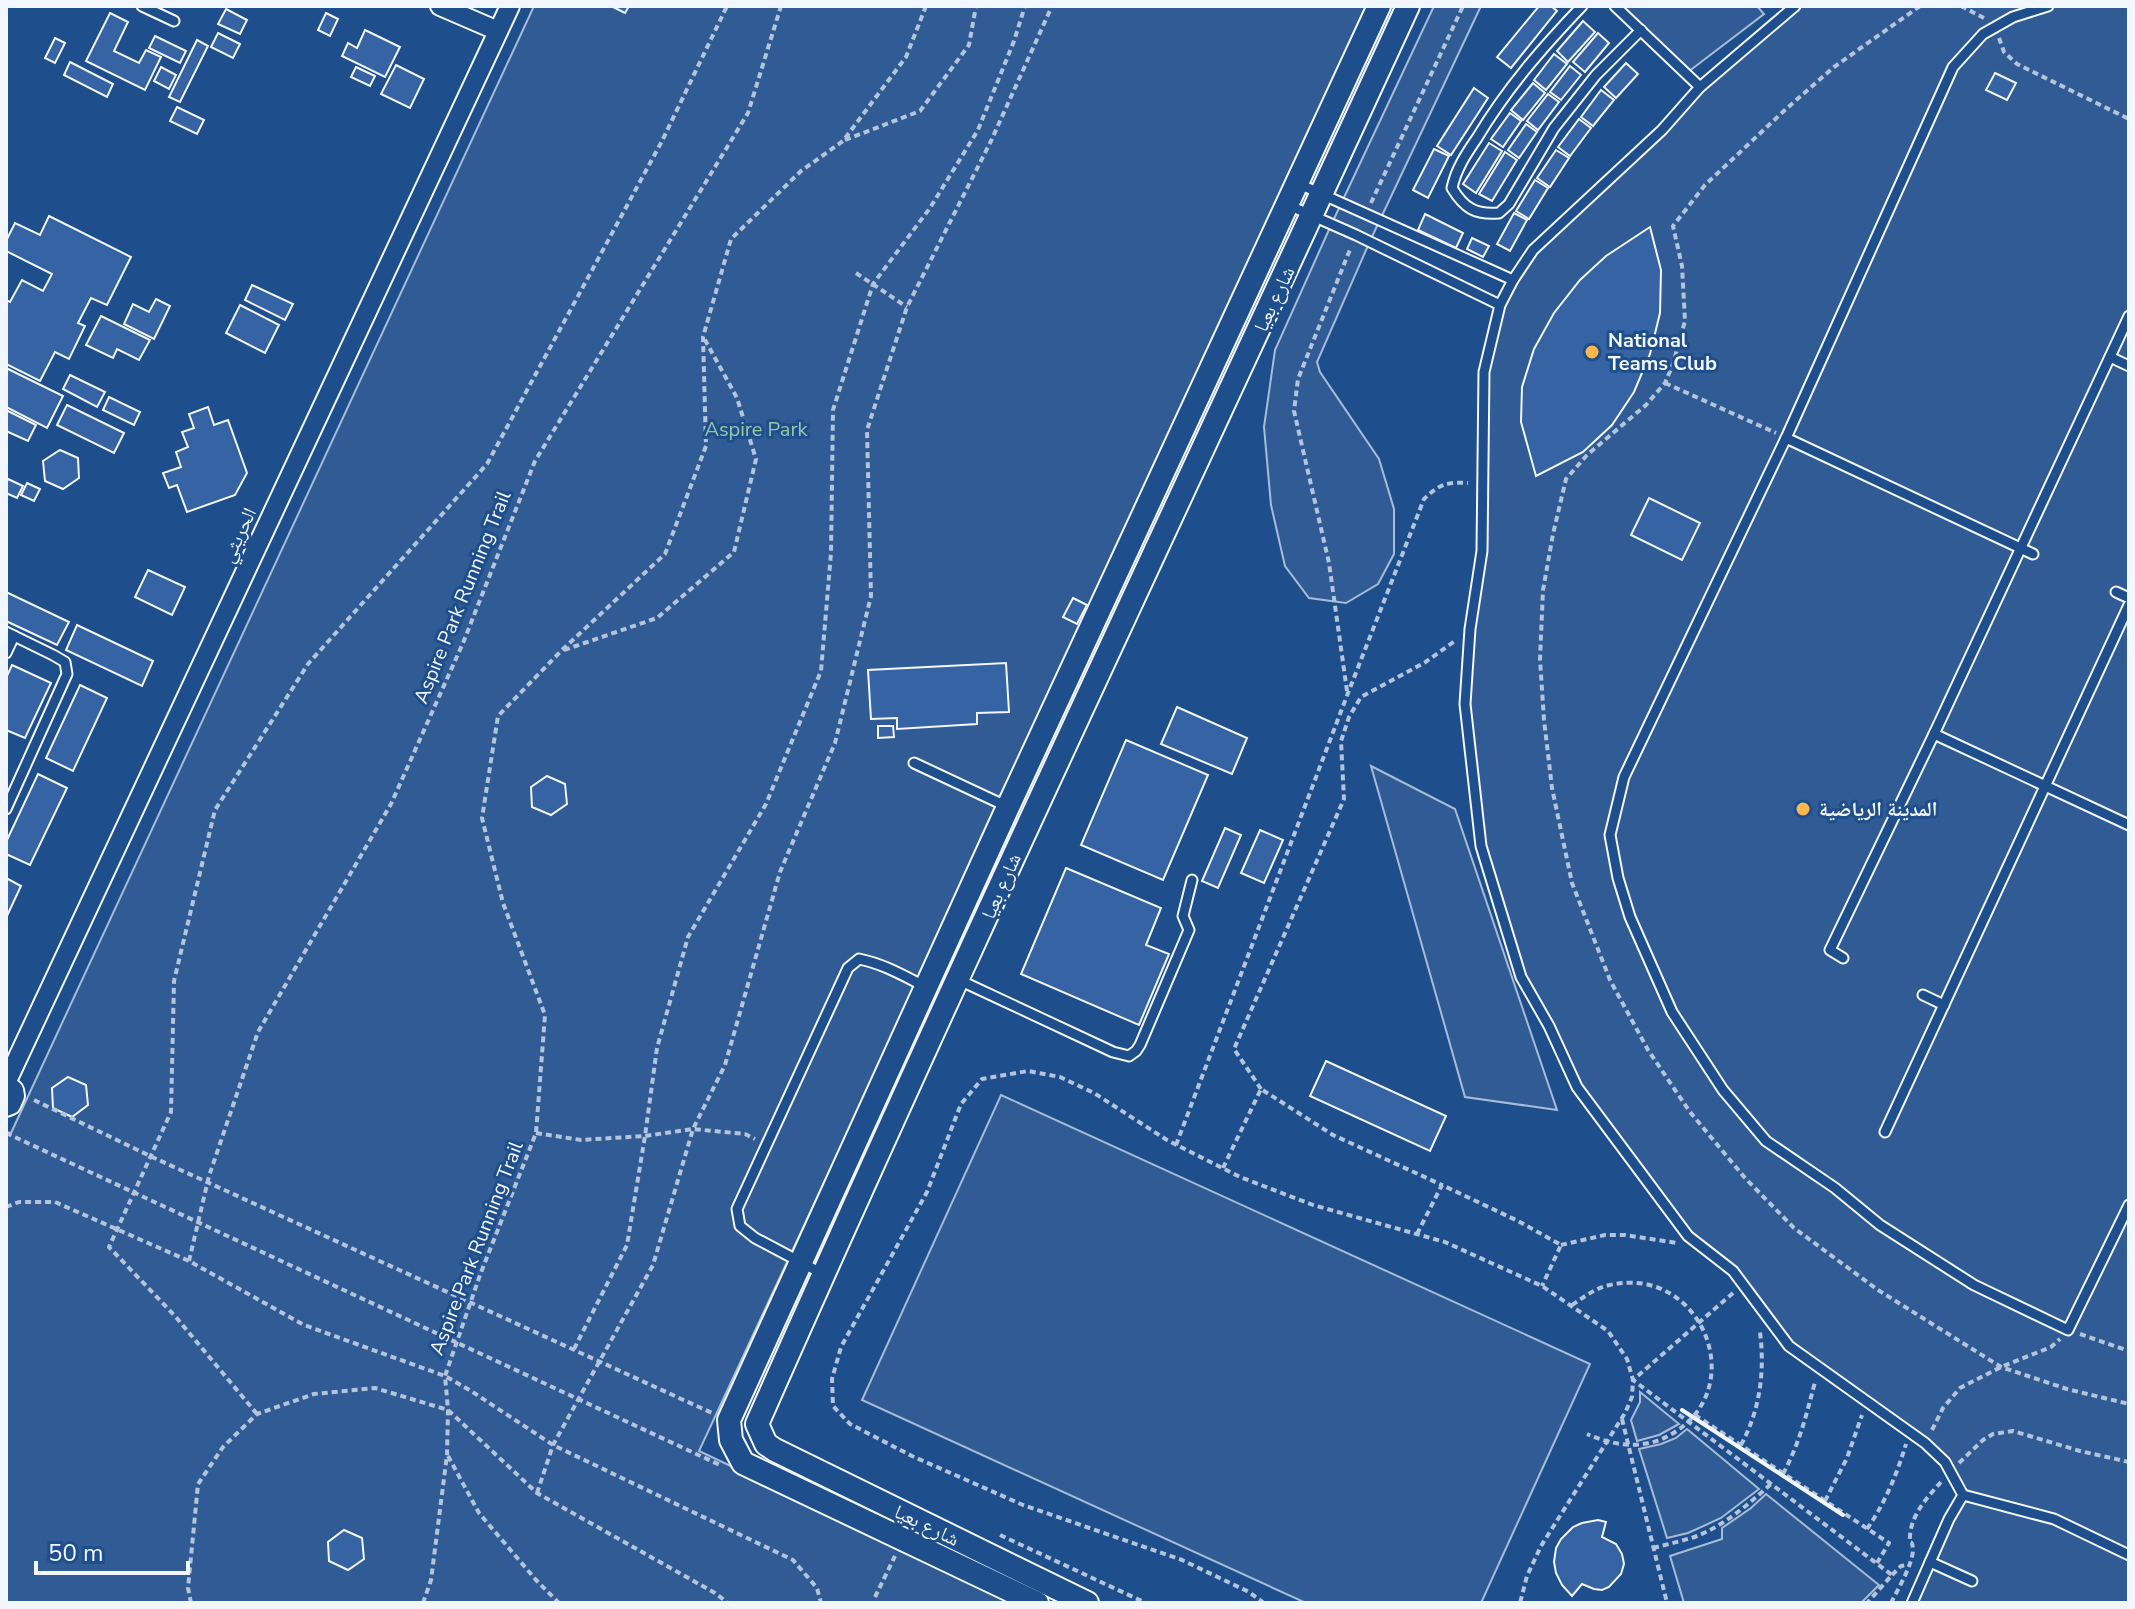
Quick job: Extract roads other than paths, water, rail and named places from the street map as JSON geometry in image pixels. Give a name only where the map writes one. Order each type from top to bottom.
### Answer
[{"type":"street","points":[[440,6],[498,31]]},
{"type":"street","name":"الحريثي","points":[[8,1091],[510,6]]},
{"type":"street","name":"شارع بعيا","points":[[1037,1603],[743,1463],[731,1440],[729,1420],[1008,807],[1379,6]]},
{"type":"street","name":"شارع بعيا","points":[[1087,1603],[775,1450],[766,1444],[757,1424],[1032,818],[1408,6]]},
{"type":"street","points":[[1008,807],[1032,818]]},
{"type":"street","points":[[930,978],[959,980]]},
{"type":"lane","points":[[142,6],[174,21]]},
{"type":"lane","points":[[1582,6],[1500,100],[1456,171],[1452,188],[1461,203],[1482,214],[1499,213],[1509,204],[1554,128],[1596,75],[1641,30]]},
{"type":"lane","points":[[1615,6],[1700,87]]},
{"type":"lane","points":[[1795,6],[1700,87],[1662,130],[1533,250],[1500,305],[1484,372],[1482,551],[1470,629],[1465,704],[1481,846],[1521,977],[1549,1026],[1577,1087],[1688,1236],[1733,1271],[1789,1346],[1925,1443],[1945,1462],[1963,1495],[2054,1519],[2129,1555]]},
{"type":"lane","points":[[2048,6],[2013,17],[1983,34],[1953,67],[1786,438],[1624,777],[1610,835],[1618,878],[1630,917],[1672,1012],[1723,1090],[1766,1141],[1835,1188],[1880,1225],[1974,1285],[2068,1330],[2129,1205]]},
{"type":"lane","points":[[1296,183],[1513,280]]},
{"type":"lane","points":[[1286,204],[1500,305]]},
{"type":"lane","points":[[1843,958],[1830,950],[2129,316]]},
{"type":"lane","points":[[2110,357],[2129,366]]},
{"type":"lane","points":[[1786,438],[2033,554]]},
{"type":"lane","points":[[2116,592],[2129,598]]},
{"type":"lane","points":[[1885,1132],[2129,605]]},
{"type":"lane","points":[[6,653],[10,634],[65,662],[67,674],[6,809]]},
{"type":"lane","points":[[1934,734],[2129,825]]},
{"type":"lane","points":[[914,763],[1008,807]]},
{"type":"lane","points":[[959,980],[1113,1052],[1129,1056],[1140,1045],[1189,930],[1183,916],[1192,880]]},
{"type":"lane","points":[[823,1274],[755,1238],[740,1226],[737,1209],[848,968],[859,959],[930,978]]},
{"type":"lane","points":[[1923,995],[1944,1005]]},
{"type":"lane","points":[[1912,1603],[1949,1519],[1963,1495]]},
{"type":"lane","points":[[1930,1562],[1972,1581]]},
{"type":"place","name":"National Teams Club","points":[[1592,352]]},
{"type":"place","name":"المدينة الرياضية","points":[[1803,809]]},
{"type":"park label","name":"Aspire Park","points":[[756,429]]}]
